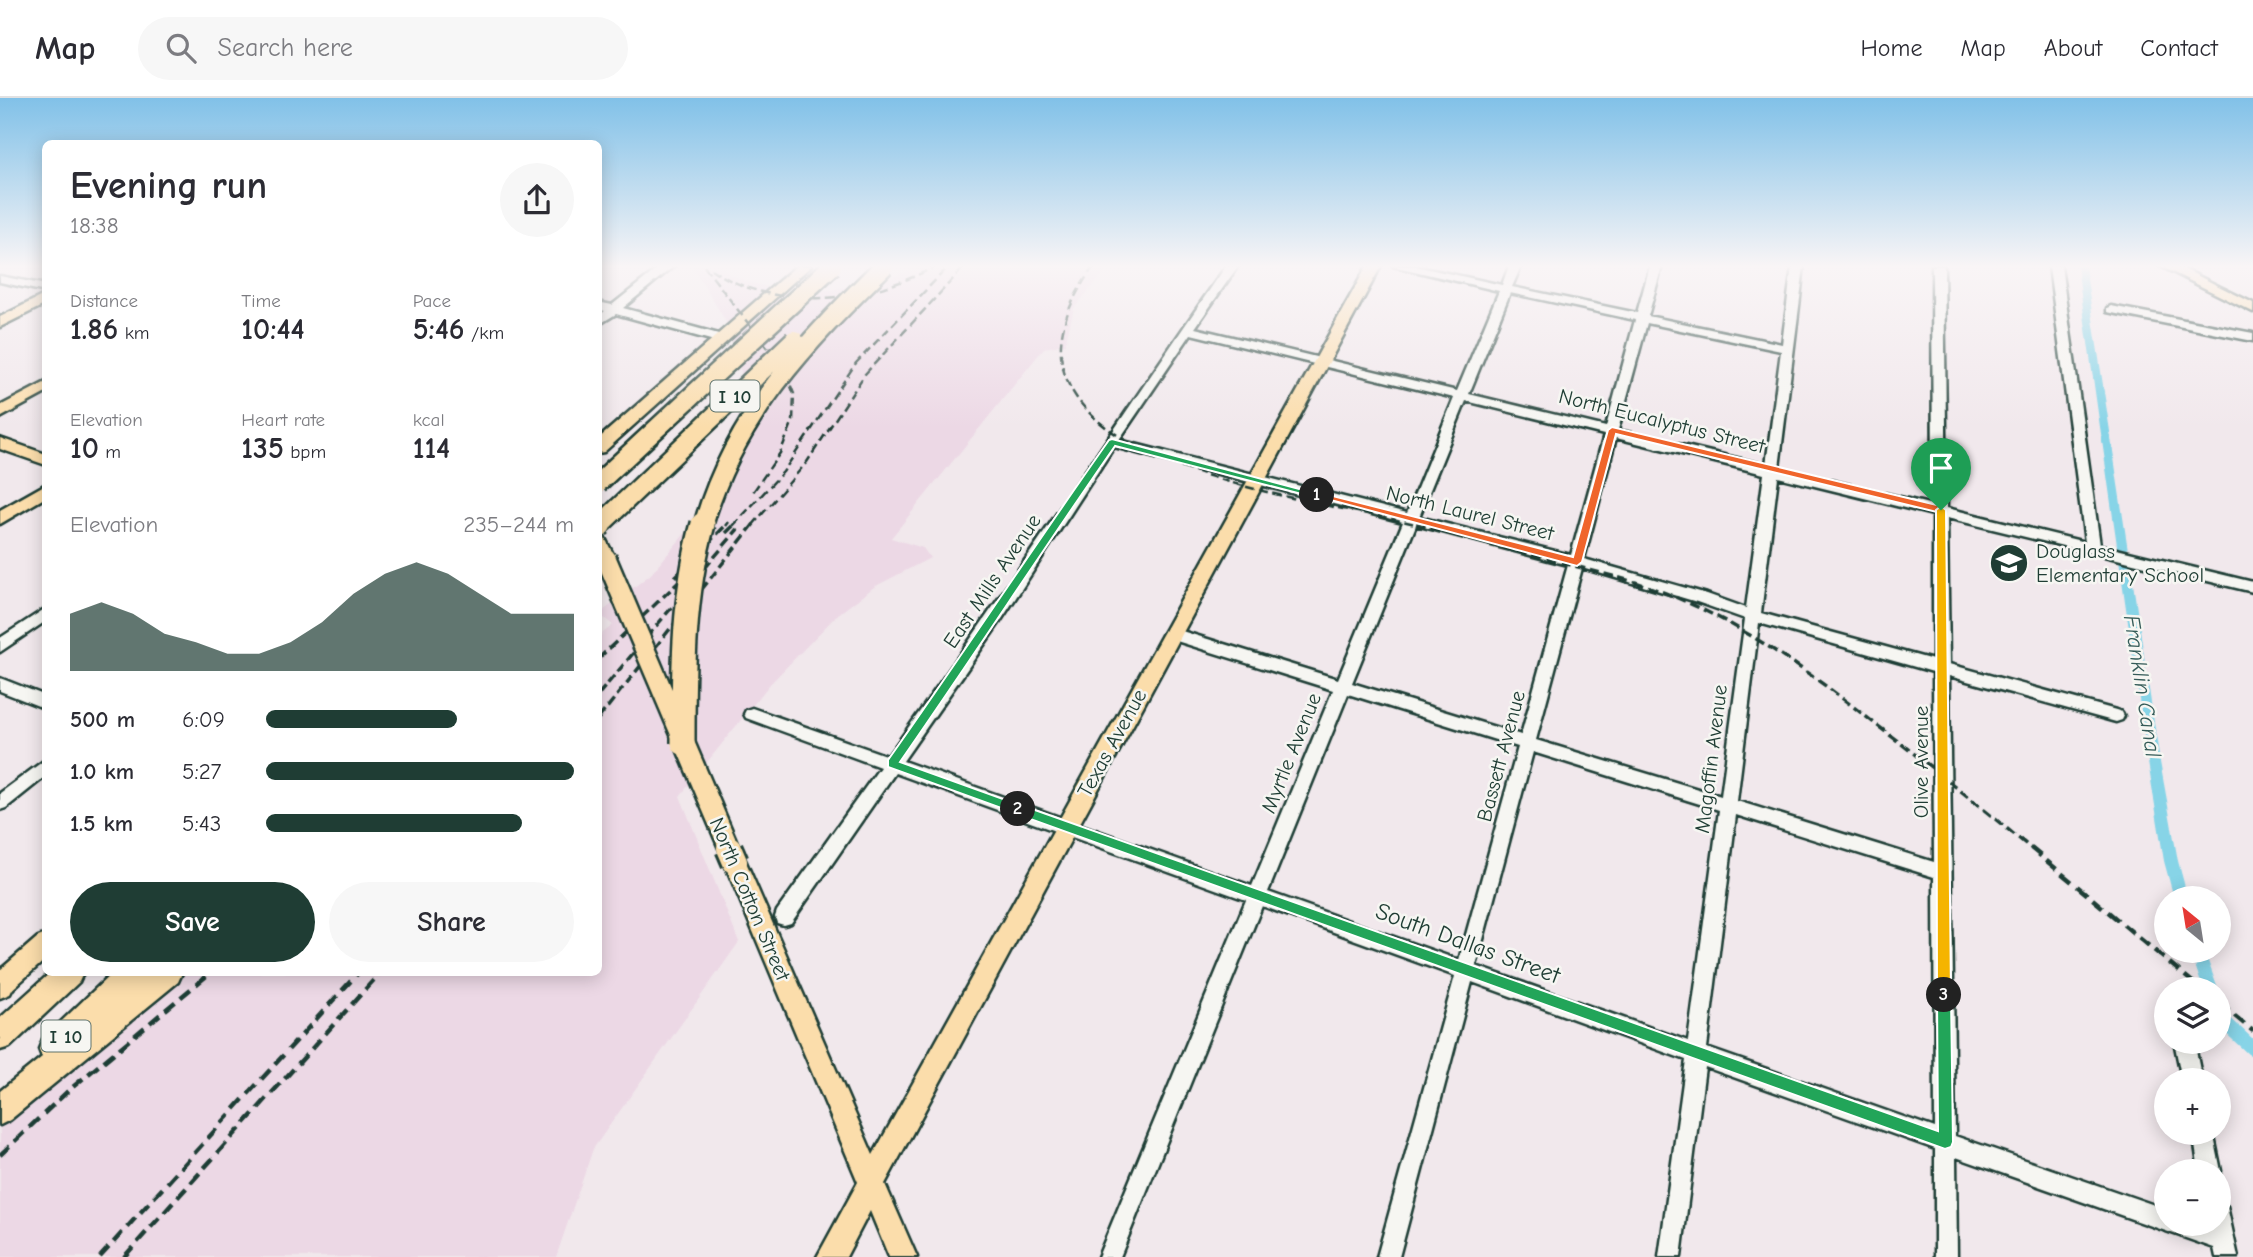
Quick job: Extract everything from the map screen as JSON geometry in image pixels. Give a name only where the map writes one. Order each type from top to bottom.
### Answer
[{"type":"highway","name":"I 10","points":[[602,479],[774,320]]},
{"type":"highway","name":"I 10","points":[[602,522],[815,320]]},
{"type":"highway","points":[[683,743],[683,689],[690,582],[703,523],[720,480],[757,408],[812,337],[829,320]]},
{"type":"highway","name":"I 10","points":[[0,1037],[66,976]]},
{"type":"highway","name":"I 10","points":[[0,1100],[128,976]]},
{"type":"highway","points":[[0,1110],[165,976]]},
{"type":"main road","points":[[602,444],[743,320]]},
{"type":"main road","name":"Texas Avenue","points":[[831,1257],[1344,320]]},
{"type":"main road","points":[[0,413],[42,388]]},
{"type":"main road","points":[[0,443],[42,459]]},
{"type":"main road","points":[[0,519],[42,492]]},
{"type":"main road","name":"North Cotton Street","points":[[602,549],[903,1257]]},
{"type":"main road","points":[[0,985],[42,948]]},
{"type":"street","points":[[654,320],[722,339]]},
{"type":"street","name":"East Mills Avenue","points":[[784,917],[995,618],[1051,530],[1195,320]]},
{"type":"street","name":"Myrtle Avenue","points":[[1109,1257],[1493,320]]},
{"type":"street","name":"Bassett Avenue","points":[[1388,1257],[1641,320]]},
{"type":"street","points":[[1652,320],[1787,349]]},
{"type":"street","name":"Magoffin Avenue","points":[[1670,1257],[1791,320]]},
{"type":"street","name":"Olive Avenue","points":[[1939,320],[1946,1257]]},
{"type":"street","points":[[2062,320],[2093,546]]},
{"type":"street","points":[[2164,320],[2253,337]]},
{"type":"street","name":"North Eucalyptus Street","points":[[1188,330],[2093,546],[2253,587]]},
{"type":"street","name":"North Laurel Street","points":[[1112,442],[1577,562],[1702,598],[1752,617],[2116,716]]},
{"type":"street","points":[[0,646],[42,616]]},
{"type":"street","points":[[1172,634],[1943,872]]},
{"type":"street","points":[[0,684],[42,701]]},
{"type":"street","name":"South Dallas Street","points":[[752,714],[2154,1216]]},
{"type":"street","points":[[0,803],[42,769]]},
{"type":"street","points":[[2200,1236],[2225,1249]]},
{"type":"shaded area","points":[[725,320],[1071,320],[1065,344],[1044,348],[891,538],[923,548],[930,558],[874,587],[837,615],[769,685],[680,796],[739,942],[593,1149],[556,1257],[0,1257],[0,1121],[176,976],[602,976],[602,634],[613,625],[602,616],[602,612],[651,574],[724,487],[753,415]]},
{"type":"waterway","name":"Franklin Canal","points":[[2089,320],[2154,762],[2178,886]]},
{"type":"waterway","name":"Franklin Canal","points":[[2202,963],[2207,977]]},
{"type":"waterway","name":"Franklin Canal","points":[[2231,1028],[2253,1049]]},
{"type":"railway","points":[[746,320],[785,371],[794,394],[793,421],[780,453],[753,492]]},
{"type":"railway","points":[[733,526],[783,472],[856,363],[897,320]]},
{"type":"railway","points":[[752,526],[807,462],[865,374],[915,320]]},
{"type":"railway","points":[[1068,320],[1062,332],[1069,385],[1105,427],[1162,459],[1232,483],[1423,526]]},
{"type":"railway","points":[[726,526],[729,522]]},
{"type":"railway","points":[[675,577],[727,524]]},
{"type":"railway","points":[[602,714],[754,524]]},
{"type":"railway","points":[[1416,524],[1635,582],[1669,594],[1733,625],[1792,662],[1850,704],[2033,850]]},
{"type":"railway","points":[[726,533],[733,526]]},
{"type":"railway","points":[[602,690],[738,529]]},
{"type":"railway","points":[[602,655],[687,574]]},
{"type":"railway","points":[[2031,848],[2187,977]]},
{"type":"railway","points":[[0,1155],[68,1091],[206,976]]},
{"type":"railway","points":[[100,1257],[355,976]]},
{"type":"railway","points":[[124,1257],[377,976]]},
{"type":"railway","points":[[2231,1013],[2253,1031]]},
{"type":"place","name":"Douglass Elementary School","points":[[2009,563]]},
{"type":"route","points":[[1612,430],[1941,510],[1945,1142],[892,764],[995,618],[1112,442],[1577,562],[1612,430]]}]
